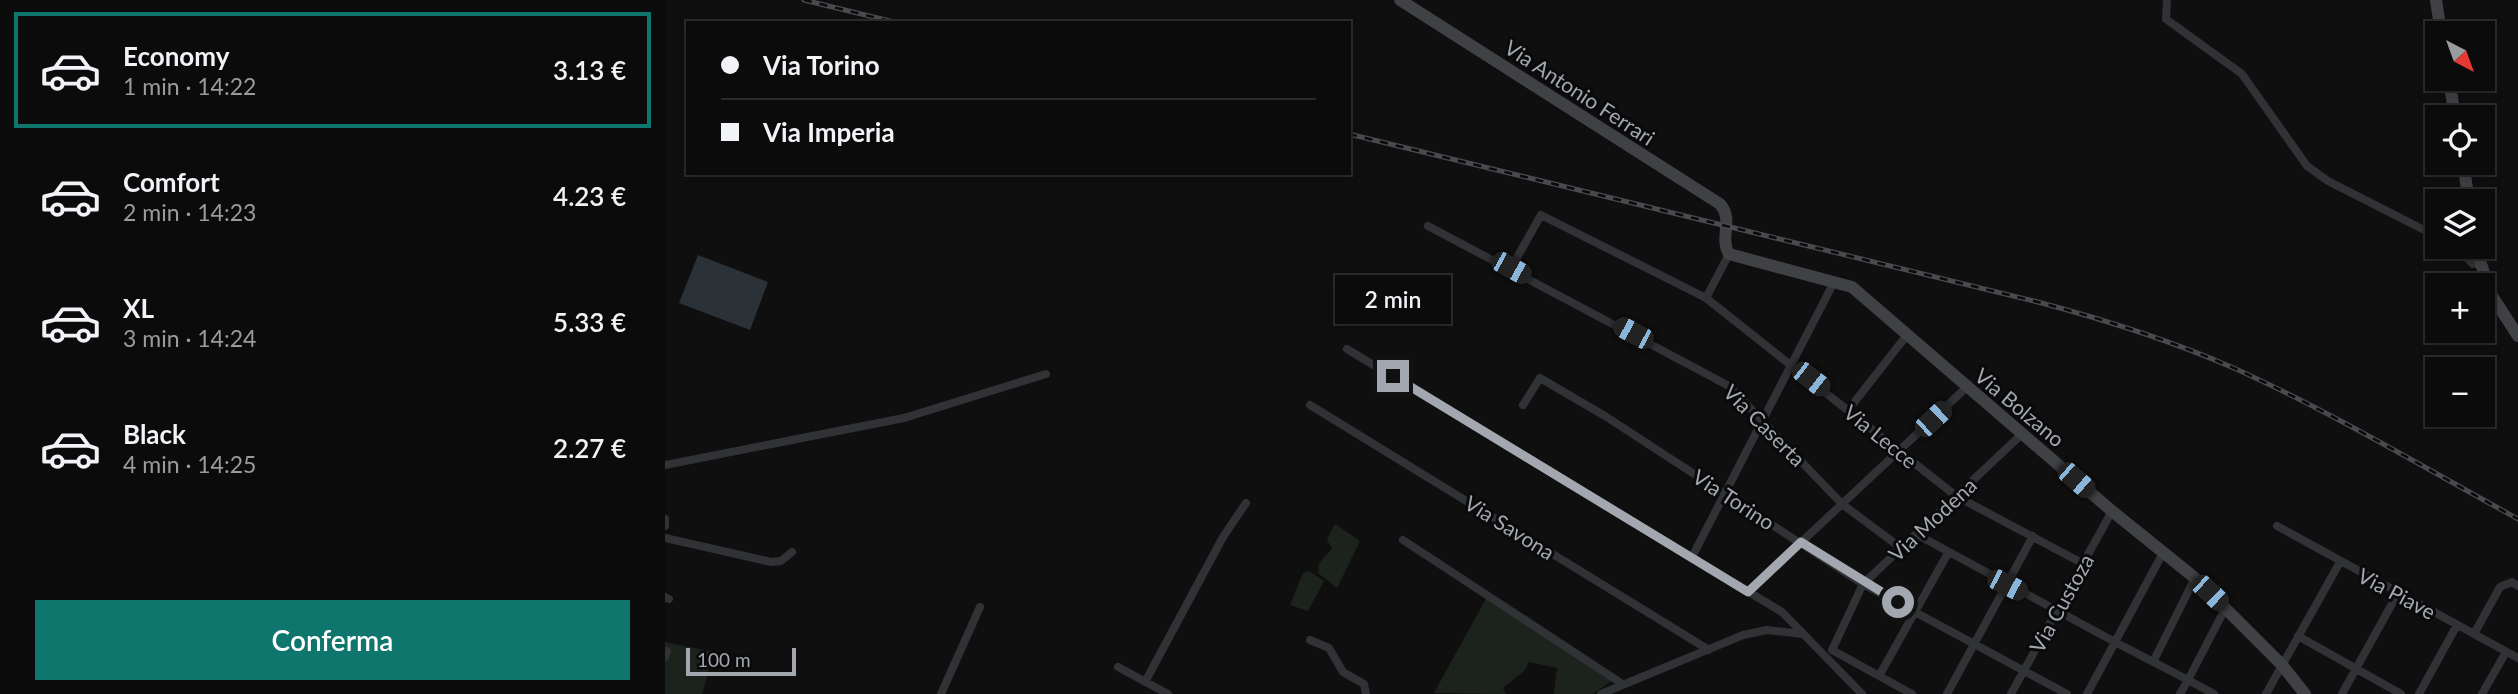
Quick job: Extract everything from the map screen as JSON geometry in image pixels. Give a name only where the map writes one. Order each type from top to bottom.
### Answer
[{"type":"street","name":"Via Antonio Ferrari","points":[[1400,0],[1720,204],[1726,214],[1724,240],[1728,254]]},
{"type":"street","points":[[2167,0],[2166,19],[2242,74],[2307,166],[2328,181],[2425,230]]},
{"type":"street","points":[[2436,0],[2439,21]]},
{"type":"street","name":"Via Lecce","points":[[1511,268],[1541,215],[1706,298],[1956,496],[2082,563]]},
{"type":"street","name":"Via Caserta","points":[[1428,226],[1730,386],[1842,504],[1901,548]]},
{"type":"street","points":[[1706,298],[1728,254]]},
{"type":"street","name":"Via Bolzano","points":[[1728,254],[1852,286],[2112,511],[2195,578],[2282,666],[2305,694]]},
{"type":"street","points":[[2468,259],[2473,264],[2479,264]]},
{"type":"street","points":[[2478,259],[2490,293],[2518,336]]},
{"type":"street","points":[[1692,558],[1834,282]]},
{"type":"street","points":[[1849,409],[1907,335]]},
{"type":"street","points":[[1347,349],[1781,612],[1862,694]]},
{"type":"street","points":[[665,465],[904,418],[1046,374]]},
{"type":"street","name":"Via Torino","points":[[1523,405],[1540,377],[1725,493],[1863,584],[2067,694]]},
{"type":"street","points":[[1748,592],[1967,387]]},
{"type":"street","name":"Via Savona","points":[[1310,405],[1709,650]]},
{"type":"street","name":"Via Modena","points":[[1879,676],[1832,650],[1863,584],[2023,433]]},
{"type":"street","points":[[1145,682],[1223,537],[1246,503]]},
{"type":"street","name":"Via Custoza","points":[[2011,694],[2112,511]]},
{"type":"street","points":[[665,519],[665,526]]},
{"type":"street","name":"Via Piave","points":[[2277,526],[2518,658]]},
{"type":"street","points":[[1916,534],[2214,694]]},
{"type":"street","points":[[1947,694],[2033,536]]},
{"type":"street","points":[[665,538],[771,562],[781,561],[792,552]]},
{"type":"street","points":[[1403,540],[1621,683]]},
{"type":"street","points":[[2087,694],[2164,551]]},
{"type":"street","points":[[1912,694],[1879,676],[1948,553]]},
{"type":"street","points":[[2266,694],[2340,562]]},
{"type":"street","points":[[2153,662],[2195,578]]},
{"type":"street","points":[[2474,635],[2500,587],[2512,582],[2518,586]]},
{"type":"street","points":[[2342,694],[2398,593]]},
{"type":"street","points":[[941,694],[981,607]]},
{"type":"street","points":[[2180,694],[2226,607]]},
{"type":"street","points":[[2419,694],[2457,625]]},
{"type":"street","points":[[1601,694],[1621,683],[1753,632],[1803,634]]},
{"type":"street","points":[[2298,636],[2400,694]]},
{"type":"street","points":[[1310,640],[1329,648],[1343,672],[1364,684],[1366,694]]},
{"type":"street","points":[[2484,693],[2506,652]]},
{"type":"street","points":[[1118,667],[1168,694]]},
{"type":"shaded area","points":[[698,255],[768,282],[750,330],[679,303]]},
{"type":"shaded area","points":[[1335,524],[1360,541],[1337,588],[1318,573],[1319,563],[1332,549],[1327,539]]},
{"type":"shaded area","points":[[1309,571],[1324,581],[1308,611],[1290,605],[1303,573]]},
{"type":"shaded area","points":[[1487,597],[1611,678],[1611,681],[1593,694],[1554,694],[1557,668],[1529,662],[1525,670],[1503,688],[1506,694],[1434,693]]},
{"type":"shaded area","points":[[665,642],[714,652],[702,694],[665,694]]},
{"type":"railway","points":[[804,0],[890,21]]},
{"type":"railway","points":[[1351,134],[2034,301],[2136,331],[2211,358],[2272,386],[2379,441],[2518,519]]},
{"type":"route","points":[[1393,376],[1748,592],[1801,542],[1863,584],[1898,602]]}]
